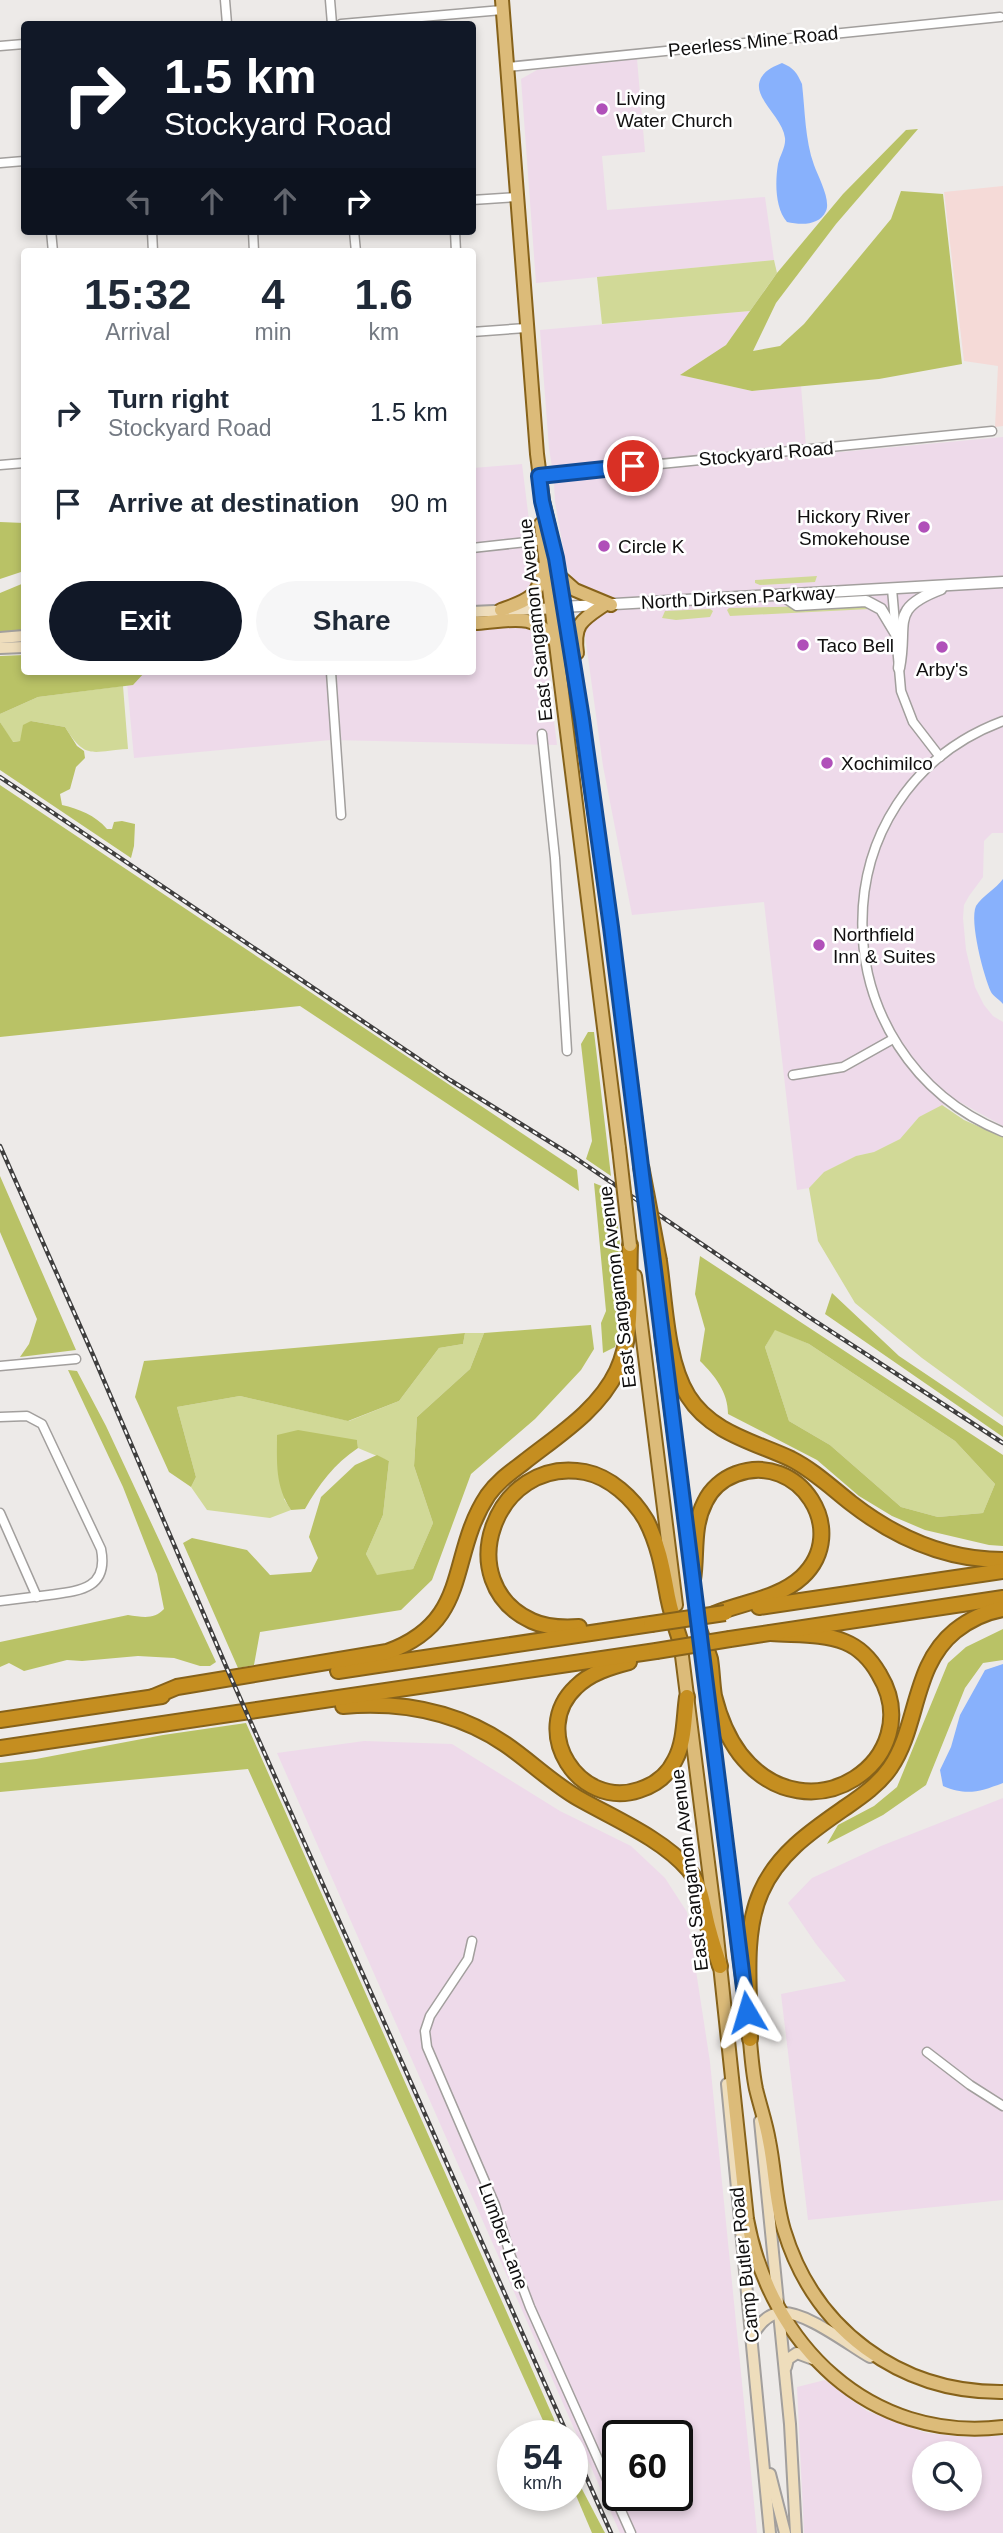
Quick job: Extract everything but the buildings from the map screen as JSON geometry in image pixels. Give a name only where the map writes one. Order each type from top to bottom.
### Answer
[{"type":"highway","points":[[641,1164],[677,1372],[687,1394],[702,1413],[725,1430],[803,1466],[897,1535],[954,1555],[1003,1560]]},
{"type":"highway","points":[[153,1697],[177,1687],[387,1652],[404,1646],[424,1632],[444,1611],[450,1599],[475,1522],[489,1494],[506,1475],[587,1412],[610,1384],[621,1362],[628,1331],[631,1245]]},
{"type":"highway","points":[[693,1580],[699,1519],[706,1498],[722,1482],[741,1472],[762,1470],[783,1475],[801,1487],[813,1502],[820,1521],[820,1541],[809,1569],[781,1591],[721,1613]]},
{"type":"highway","points":[[629,1627],[608,1624],[554,1627],[533,1622],[509,1605],[493,1578],[488,1555],[489,1540],[497,1515],[519,1488],[538,1477],[569,1471],[601,1478],[622,1491],[646,1520],[659,1550],[668,1598],[681,1643]]},
{"type":"highway","points":[[0,1720],[1003,1571]]},
{"type":"highway","points":[[0,1748],[1003,1598]]},
{"type":"highway","points":[[750,2039],[750,1927],[754,1908],[766,1880],[788,1852],[811,1831],[862,1796],[884,1777],[897,1757],[923,1678],[941,1644],[969,1621],[1003,1609]]},
{"type":"highway","points":[[699,1629],[725,1728],[733,1744],[752,1768],[772,1783],[791,1790],[822,1792],[846,1785],[875,1760],[887,1734],[890,1706],[885,1684],[872,1662],[847,1643],[821,1637],[771,1633]]},
{"type":"highway","points":[[656,1651],[639,1660],[600,1671],[576,1686],[569,1695],[560,1714],[557,1734],[561,1751],[570,1769],[584,1782],[609,1792],[630,1793],[652,1785],[667,1772],[678,1754],[687,1698]]},
{"type":"highway","points":[[261,1710],[402,1705],[453,1717],[487,1733],[574,1796],[640,1833],[681,1863],[695,1881],[702,1896],[708,1930],[720,1966]]},
{"type":"main road","name":"East Sangamon Avenue","points":[[502,5],[539,476],[558,574],[555,642],[681,1643],[724,1997],[747,2219],[761,2274],[779,2313],[813,2359],[853,2391],[905,2416],[956,2427],[1003,2427]]},
{"type":"main road","name":"East Sangamon Avenue","points":[[542,501],[541,528],[582,719],[641,1164]]},
{"type":"main road","points":[[501,610],[525,601],[533,595],[540,583],[536,541],[541,528]]},
{"type":"main road","points":[[558,574],[575,590],[589,594],[607,605],[583,620],[576,634],[583,694],[582,719]]},
{"type":"main road","name":"North Dirksen Parkway","points":[[476,612],[557,608]]},
{"type":"main road","points":[[476,623],[531,620],[545,628],[555,642]]},
{"type":"main road","points":[[0,638],[21,636]]},
{"type":"main road","points":[[0,648],[21,647]]},
{"type":"main road","name":"East Sangamon Avenue","points":[[656,1260],[756,2087],[779,2313]]},
{"type":"main road","name":"Camp Butler Road","points":[[724,1997],[724,2061],[770,2533]]},
{"type":"main road","name":"East Sangamon Avenue","points":[[756,2087],[769,2140],[783,2228],[799,2268],[816,2297],[841,2328],[895,2369],[958,2388],[1003,2392]]},
{"type":"main road","points":[[751,2340],[760,2324],[779,2313],[802,2317],[872,2359],[895,2369]]},
{"type":"main road","name":"Camp Butler Road","points":[[779,2313],[794,2467],[796,2533]]},
{"type":"main road","points":[[785,2369],[788,2359],[797,2353],[813,2359]]},
{"type":"main road","points":[[758,2406],[767,2463],[785,2533]]},
{"type":"street","points":[[225,0],[227,21]]},
{"type":"street","points":[[330,0],[332,21]]},
{"type":"street","points":[[366,21],[502,5]]},
{"type":"street","name":"Peerless Mine Road","points":[[507,67],[1000,17]]},
{"type":"street","points":[[0,46],[21,44]]},
{"type":"street","points":[[0,163],[21,160]]},
{"type":"street","points":[[476,200],[517,197]]},
{"type":"street","points":[[476,332],[526,328]]},
{"type":"street","name":"Stockyard Road","points":[[539,476],[992,431]]},
{"type":"street","points":[[0,465],[21,463]]},
{"type":"street","points":[[476,548],[536,541]]},
{"type":"street","name":"North Dirksen Parkway","points":[[557,608],[1003,582]]},
{"type":"street","points":[[899,668],[902,652],[901,622],[907,609],[919,598],[955,584]]},
{"type":"street","points":[[892,589],[901,691],[908,712],[940,757]]},
{"type":"street","points":[[782,594],[797,605],[866,601],[885,614],[896,634]]},
{"type":"street","points":[[331,675],[341,815]]},
{"type":"street","points":[[1003,721],[967,739],[940,757],[913,785],[890,818],[873,858],[863,900],[862,941],[876,1006],[893,1039],[919,1075],[946,1099],[978,1120],[1003,1132]]},
{"type":"street","points":[[542,734],[552,824],[567,1051]]},
{"type":"street","points":[[793,1075],[843,1067],[893,1039]]},
{"type":"street","points":[[0,1366],[76,1359]]},
{"type":"street","points":[[0,1417],[18,1415],[35,1418],[47,1432],[101,1549],[102,1569],[89,1587],[77,1591],[0,1601]]},
{"type":"street","points":[[0,1513],[3,1528],[37,1597]]},
{"type":"street","name":"Lumber Lane","points":[[472,1941],[468,1959],[430,2016],[425,2031],[426,2047],[495,2205],[530,2307],[631,2533]]},
{"type":"street","points":[[927,2052],[1003,2106]]},
{"type":"shaded area","points":[[637,59],[645,152],[602,156],[607,210],[765,197],[774,260],[536,283],[521,79],[537,70]]},
{"type":"shaded area","points":[[1003,186],[1003,426],[995,427],[998,366],[964,361],[944,192]]},
{"type":"shaded area","points":[[750,311],[726,345],[681,375],[752,391],[801,386],[806,446],[561,470],[552,467],[540,330]]},
{"type":"shaded area","points":[[1003,437],[1003,833],[992,833],[984,841],[983,877],[964,905],[963,918],[966,950],[975,987],[984,1005],[993,1016],[1003,1022],[1003,1126],[956,1100],[919,1117],[900,1139],[874,1152],[856,1156],[824,1172],[809,1188],[797,1190],[764,902],[632,915],[603,766],[578,585],[566,564],[554,482],[561,478]]},
{"type":"shaded area","points":[[522,464],[557,745],[331,740],[134,758],[126,675],[476,675],[476,468]]},
{"type":"shaded area","points":[[364,1741],[452,1744],[560,1811],[631,1846],[665,1878],[687,1912],[710,2062],[757,2533],[620,2533],[610,2511],[693,2511],[693,2420],[602,2420],[602,2492],[588,2460],[588,2420],[570,2420],[277,1753]]},
{"type":"shaded area","points":[[1003,1798],[1003,2200],[808,2220],[781,1994],[846,1981],[788,1903],[812,1878],[881,1846]]},
{"type":"shaded area","points":[[825,2380],[867,2411],[926,2433],[964,2437],[1003,2436],[1003,2533],[804,2533],[797,2387]]},
{"type":"green space","points":[[918,129],[836,224],[776,303],[753,351],[780,346],[804,324],[891,219],[901,191],[943,194],[962,364],[879,379],[752,391],[680,375],[726,345],[777,273],[843,194],[906,130]]},
{"type":"green space","points":[[774,260],[777,273],[750,311],[602,324],[597,277]]},
{"type":"green space","points":[[0,522],[21,523],[21,572],[0,579]]},
{"type":"green space","points":[[817,576],[815,582],[755,583],[755,580]]},
{"type":"green space","points":[[21,584],[21,630],[0,632],[0,593]]},
{"type":"green space","points":[[866,605],[870,609],[730,616],[727,610],[729,608]]},
{"type":"green space","points":[[665,611],[713,611],[710,617],[676,620],[662,618]]},
{"type":"green space","points":[[21,655],[21,675],[142,675],[133,685],[38,697],[0,714],[0,656]]},
{"type":"green space","points":[[123,686],[128,749],[91,752],[79,745],[65,727],[31,721],[20,741],[12,742],[0,722],[0,714],[38,697]]},
{"type":"green space","points":[[31,721],[65,727],[77,746],[84,751],[85,758],[76,767],[70,789],[60,794],[62,805],[86,813],[107,829],[112,829],[114,822],[135,824],[131,858],[0,770],[0,722],[13,742],[20,741],[23,725]]},
{"type":"green space","points":[[0,785],[577,1170],[579,1191],[300,1006],[0,1037]]},
{"type":"green space","points":[[588,1032],[594,1032],[611,1176],[586,1159],[592,1141],[581,1044]]},
{"type":"green space","points":[[942,1105],[964,1120],[1003,1137],[1003,1417],[922,1358],[855,1303],[818,1241],[809,1188],[824,1172],[900,1139],[919,1117]]},
{"type":"green space","points":[[0,1176],[76,1350],[20,1357],[29,1344],[37,1319],[0,1232]]},
{"type":"green space","points":[[594,1183],[614,1191],[622,1269],[622,1309],[615,1347],[603,1353],[601,1323],[606,1311]]},
{"type":"green space","points":[[700,1256],[1003,1455],[1003,1546],[925,1530],[892,1516],[859,1496],[817,1460],[728,1414],[720,1385],[700,1361],[705,1329],[695,1294]],"holes":[[[775,1330],[809,1344],[955,1441],[995,1484],[983,1513],[938,1517],[901,1507],[830,1445],[789,1421],[765,1347]]]},
{"type":"green space","points":[[832,1293],[899,1356],[1003,1426],[1003,1437],[825,1314]]},
{"type":"green space","points":[[591,1325],[594,1349],[581,1370],[535,1419],[471,1474],[432,1580],[401,1610],[260,1632],[254,1665],[238,1668],[183,1543],[192,1538],[247,1550],[270,1575],[311,1572],[318,1558],[309,1537],[321,1497],[355,1465],[377,1455],[389,1461],[383,1515],[366,1554],[377,1575],[413,1569],[433,1523],[414,1466],[417,1417],[470,1369],[484,1333]]},
{"type":"green space","points":[[775,1329],[809,1344],[955,1441],[995,1484],[983,1513],[938,1517],[901,1507],[830,1445],[789,1421],[765,1347]]},
{"type":"green space","points":[[465,1333],[484,1333],[470,1369],[417,1417],[414,1466],[433,1523],[413,1569],[377,1576],[366,1554],[383,1515],[389,1461],[358,1448],[357,1440],[284,1499],[291,1510],[270,1518],[207,1510],[191,1487],[196,1477],[177,1407],[240,1396],[349,1421],[399,1401],[439,1348],[463,1344]]},
{"type":"green space","points":[[465,1333],[463,1344],[439,1348],[399,1401],[348,1421],[240,1396],[177,1407],[196,1477],[191,1487],[169,1472],[135,1397],[144,1361]]},
{"type":"green space","points":[[68,1370],[77,1371],[106,1426],[216,1662],[210,1666],[200,1666],[174,1658],[138,1656],[67,1660],[24,1671],[9,1663],[0,1667],[0,1642],[128,1615],[152,1616],[164,1609],[157,1574],[123,1487]]},
{"type":"green space","points":[[298,1430],[357,1440],[358,1448],[328,1475],[305,1509],[291,1510],[280,1483],[277,1435]]},
{"type":"green space","points":[[1003,1629],[1003,1660],[983,1663],[965,1688],[926,1785],[883,1815],[827,1844],[838,1825],[874,1806],[897,1787],[948,1663],[966,1647]]},
{"type":"green space","points":[[246,1723],[554,2420],[543,2420],[248,1769],[0,1792],[0,1763],[36,1759],[163,1735]]},
{"type":"green space","points":[[588,2501],[605,2533],[592,2533],[583,2511],[588,2511]]},
{"type":"water","points":[[782,63],[795,71],[802,84],[809,145],[827,201],[823,216],[809,223],[787,222],[780,210],[776,187],[777,171],[785,138],[780,124],[759,90],[760,80],[765,73]]},
{"type":"water","points":[[1003,879],[1003,1004],[991,992],[985,974],[978,949],[974,913],[979,902]]},
{"type":"water","points":[[1003,1664],[1003,1783],[973,1792],[943,1786],[940,1770],[951,1747],[960,1715],[985,1670]]},
{"type":"railway","points":[[0,777],[450,1080],[571,1155],[812,1319],[1003,1443]]},
{"type":"railway","points":[[0,1146],[228,1671],[561,2420]]},
{"type":"railway","points":[[588,2481],[611,2533]]},
{"type":"place","name":"Living Water Church","points":[[602,109]]},
{"type":"place","name":"Hickory River Smokehouse","points":[[924,527]]},
{"type":"place","name":"Circle K","points":[[604,546]]},
{"type":"place","name":"Taco Bell","points":[[803,645]]},
{"type":"place","name":"Arby's","points":[[942,647]]},
{"type":"place","name":"Xochimilco","points":[[827,763]]},
{"type":"place","name":"Northfield Inn & Suites","points":[[819,945]]},
{"type":"route","points":[[633,466],[539,476],[542,501],[556,558],[582,719],[611,927],[747,2012]]}]
